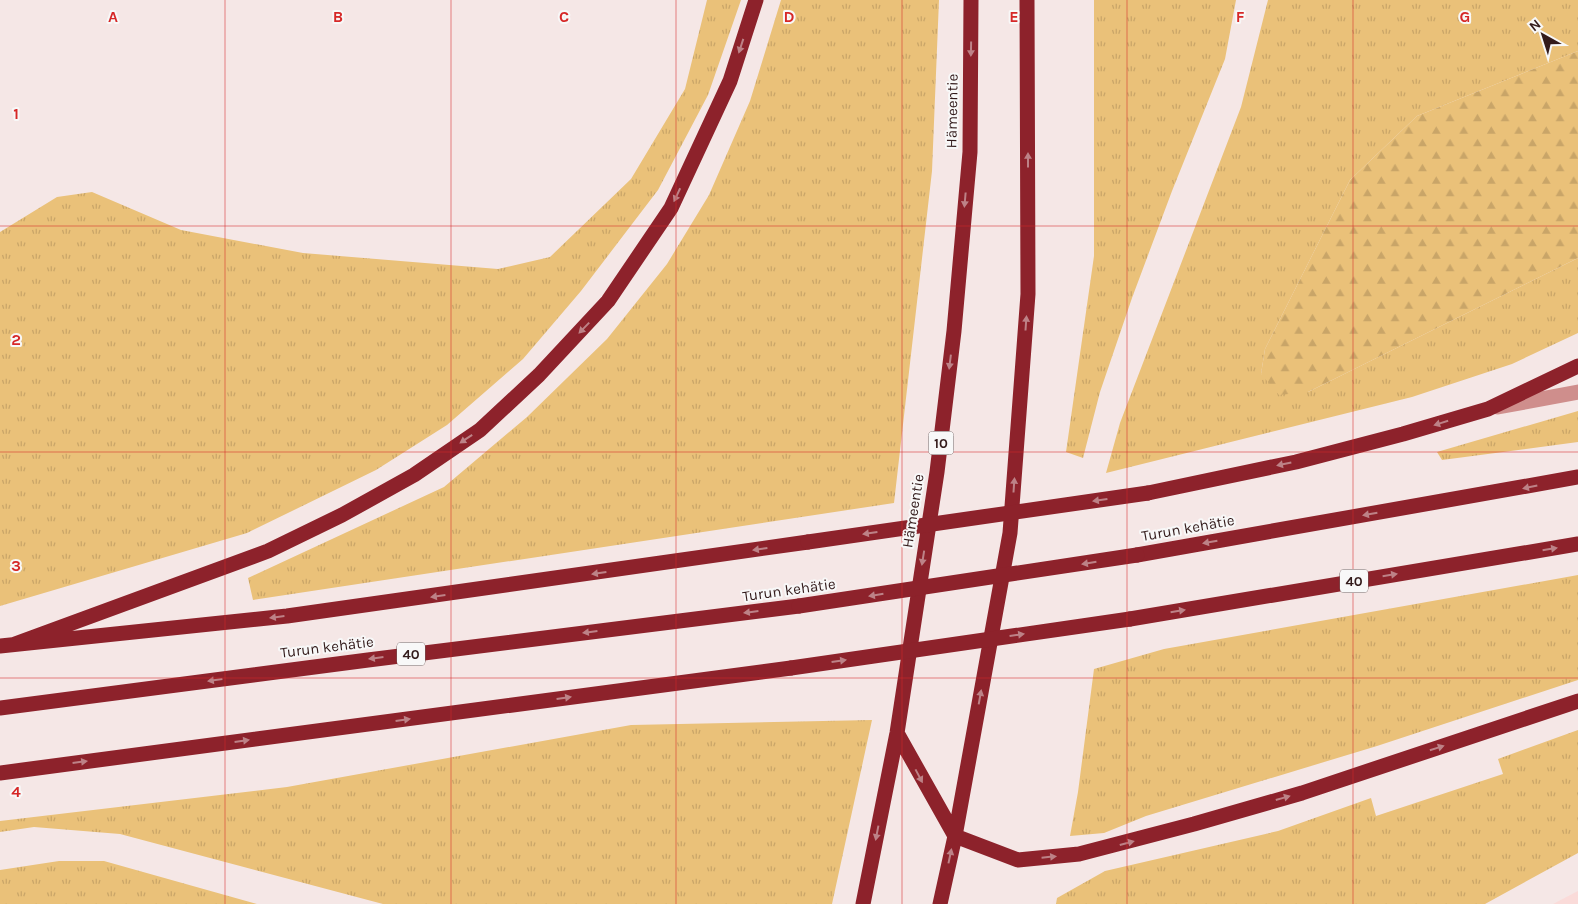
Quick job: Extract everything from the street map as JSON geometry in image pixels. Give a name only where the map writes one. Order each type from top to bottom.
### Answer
[{"type":"highway","points":[[8,645],[268,552],[342,515],[414,475],[480,430],[539,375],[608,302],[671,208],[730,82],[756,0]]},
{"type":"highway","name":"Hämeentie","points":[[863,904],[897,733],[937,472],[954,331],[970,152],[971,0]]},
{"type":"highway","points":[[940,904],[955,836],[1010,533],[1028,294],[1027,0]]},
{"type":"highway","points":[[8,645],[288,616],[1148,493],[1296,462],[1488,409],[1578,366]]},
{"type":"highway","name":"Turun kehätie","points":[[0,708],[799,606],[1137,556],[1578,477]]},
{"type":"highway","name":"40","points":[[0,773],[790,668],[1130,619],[1578,544]]},
{"type":"highway","points":[[897,733],[955,836],[1018,860],[1079,854],[1302,793],[1578,701]]},
{"type":"lane","points":[[1488,409],[1578,392]]},
{"type":"shaded area","points":[[1578,891],[1578,904],[1553,904]]},
{"type":"green space","points":[[707,0],[741,0],[708,95],[658,190],[581,291],[523,359],[447,425],[376,470],[247,533],[0,606],[0,232],[57,197],[92,192],[181,230],[303,253],[498,269],[550,257],[631,179],[685,89]]},
{"type":"green space","points":[[781,0],[939,0],[932,171],[894,503],[253,600],[248,578],[444,487],[527,417],[607,339],[667,264],[709,195],[750,101]]},
{"type":"green space","points":[[1094,0],[1236,0],[1225,59],[1172,191],[1132,298],[1100,392],[1083,458],[1066,452],[1094,256]]},
{"type":"green space","points":[[1268,0],[1578,0],[1578,51],[1417,116],[1350,180],[1265,349],[1261,374],[1308,392],[1578,258],[1578,333],[1512,364],[1412,397],[1106,473],[1120,423],[1241,107]]},
{"type":"green space","points":[[1578,51],[1578,258],[1308,392],[1279,395],[1261,374],[1265,349],[1350,180],[1417,116]]},
{"type":"green space","points":[[1578,411],[1578,442],[1442,460],[1437,452]]},
{"type":"green space","points":[[1578,575],[1578,680],[1377,746],[1146,816],[1104,833],[1070,836],[1078,792],[1094,669],[1164,649]]},
{"type":"green space","points":[[872,720],[832,904],[383,904],[120,834],[34,827],[0,832],[0,821],[287,787],[631,725]]},
{"type":"green space","points":[[1578,730],[1578,853],[1485,904],[1056,904],[1057,898],[1105,871],[1278,831],[1371,798],[1376,816],[1503,774],[1498,759]]},
{"type":"green space","points":[[59,861],[104,861],[257,904],[0,904],[0,870]]}]
